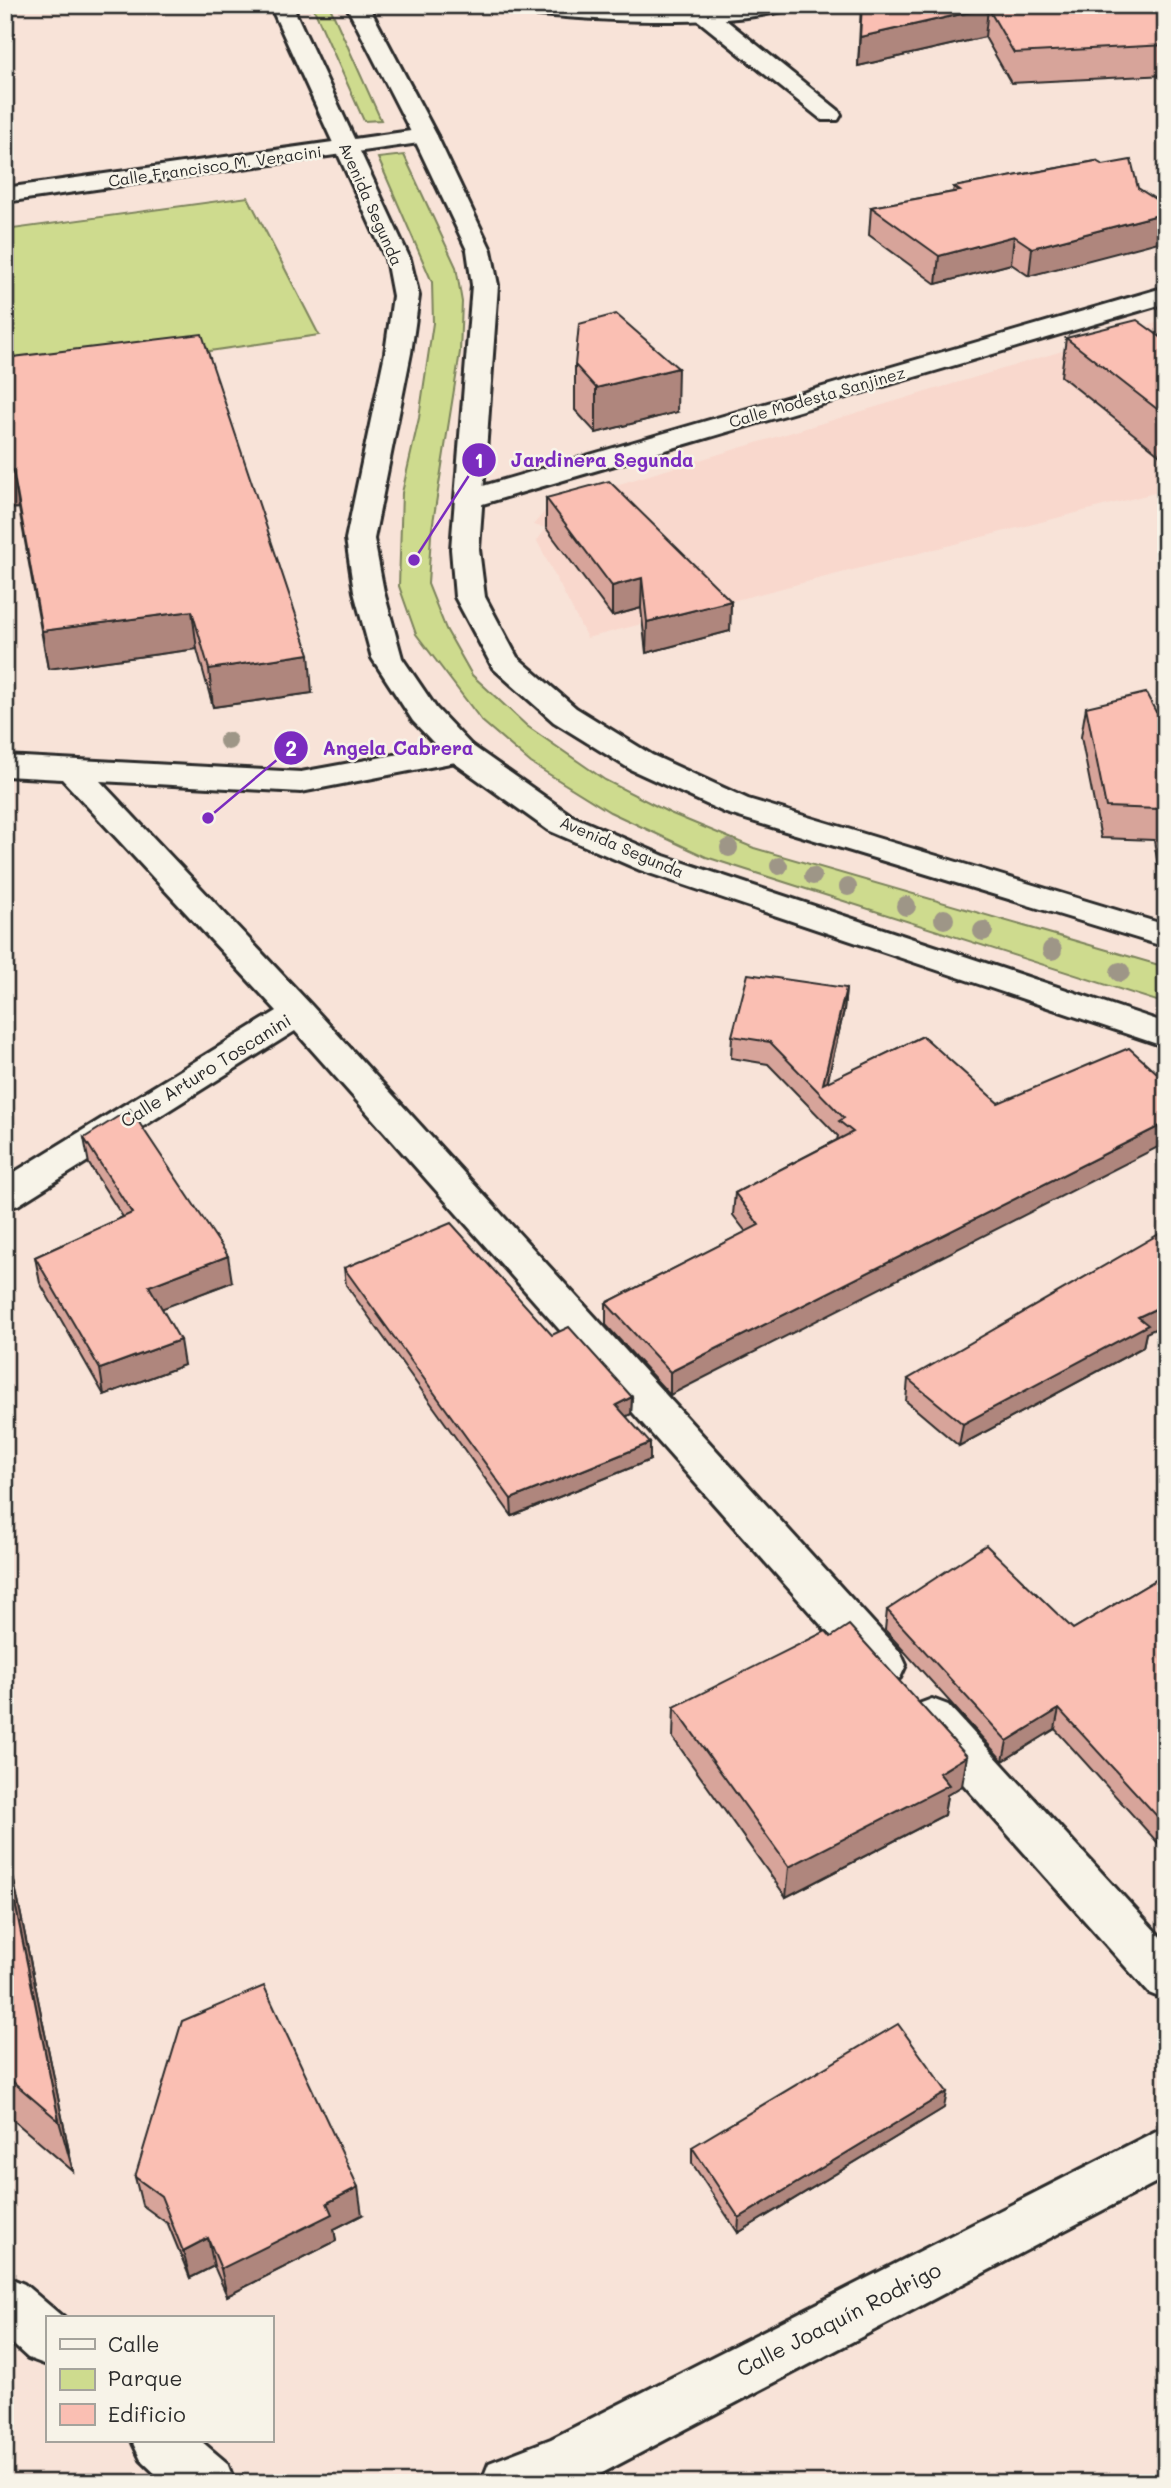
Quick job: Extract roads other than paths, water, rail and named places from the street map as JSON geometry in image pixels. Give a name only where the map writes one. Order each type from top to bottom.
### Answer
[{"type":"main road","name":"Avenida Segunda","points":[[281,5],[398,258],[406,296],[398,354],[360,539],[369,592],[387,658],[424,714],[460,752],[559,823],[652,863],[1166,1035]]},
{"type":"main road","points":[[357,5],[425,136],[478,250],[485,285],[465,548],[470,597],[504,662],[565,715],[641,762],[737,806],[1166,936]]},
{"type":"main road","points":[[508,5],[612,15],[703,13],[779,5]]},
{"type":"main road","points":[[703,13],[830,115]]},
{"type":"main road","name":"Calle Francisco M. Veracini","points":[[5,195],[425,136]]},
{"type":"main road","name":"Calle Modesta Sanjinez","points":[[469,499],[1166,295]]},
{"type":"main road","points":[[5,766],[301,782],[460,752]]},
{"type":"main road","points":[[72,770],[299,1013],[1166,1978]]},
{"type":"main road","name":"Calle Arturo Toscanini","points":[[5,1196],[299,1013]]},
{"type":"main road","name":"Calle Joaquín Rodrigo","points":[[509,2483],[565,2462],[1166,2150]]},
{"type":"main road","points":[[5,2302],[46,2338]]},
{"type":"main road","points":[[161,2442],[207,2483]]},
{"type":"place","name":"Jardinera Segunda","points":[[414,560]]},
{"type":"place","name":"Angela Cabrera","points":[[208,818]]}]
